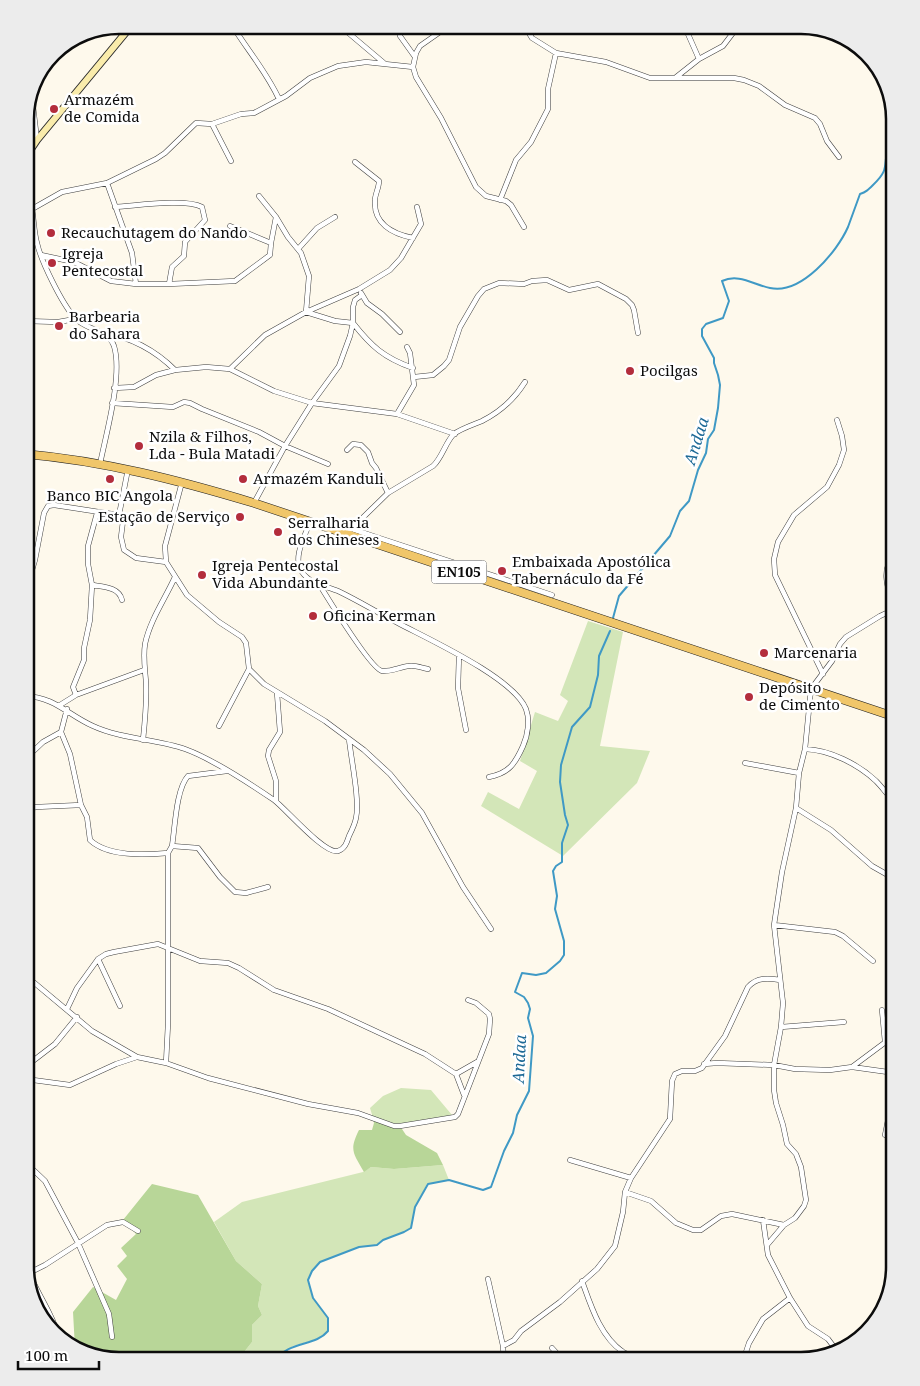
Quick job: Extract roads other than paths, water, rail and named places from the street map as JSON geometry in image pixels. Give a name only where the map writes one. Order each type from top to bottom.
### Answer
[{"type":"main road","points":[[34,144],[125,34]]},
{"type":"main road","name":"EN105","points":[[34,455],[128,469],[182,482],[310,522],[400,545],[424,556],[619,626],[886,714]]},
{"type":"street","points":[[238,34],[269,79],[279,99]]},
{"type":"street","points":[[350,34],[385,64]]},
{"type":"street","points":[[400,34],[415,57]]},
{"type":"street","points":[[437,34],[420,46],[415,57],[413,67],[420,86],[441,118],[476,187],[486,196],[511,205],[524,227]]},
{"type":"street","points":[[530,34],[532,38],[556,53],[606,62],[650,78],[734,78],[744,80],[758,86],[786,105],[818,121],[827,141],[839,157]]},
{"type":"street","points":[[688,34],[699,58]]},
{"type":"street","points":[[675,78],[699,58],[723,46],[732,34]]},
{"type":"street","points":[[500,200],[516,160],[531,142],[548,110],[548,89],[556,53]]},
{"type":"street","points":[[34,207],[62,192],[107,183],[165,153],[196,123],[212,124],[241,114],[254,113],[310,78],[338,66],[366,62],[413,67]]},
{"type":"street","points":[[34,114],[37,140]]},
{"type":"street","points":[[212,124],[231,161]]},
{"type":"street","points":[[355,162],[379,181],[374,203],[377,217],[391,232],[413,238]]},
{"type":"street","points":[[107,183],[132,253],[136,284]]},
{"type":"street","points":[[259,196],[276,217],[288,237],[299,248],[309,276],[306,312]]},
{"type":"street","points":[[115,207],[171,203],[196,204],[202,207],[205,220],[184,242],[184,256],[172,267],[169,284]]},
{"type":"street","points":[[230,369],[265,335],[306,312],[359,290],[390,270],[401,258],[421,224],[417,208]]},
{"type":"street","points":[[42,255],[74,262],[111,281],[136,284],[169,284],[235,281],[270,255],[276,217]]},
{"type":"street","points":[[299,248],[317,228],[336,217]]},
{"type":"street","points":[[34,222],[37,244],[58,294],[75,319],[100,332],[114,346],[116,368],[114,388],[100,464]]},
{"type":"street","points":[[230,226],[271,243]]},
{"type":"street","points":[[414,377],[432,374],[444,366],[449,360],[460,327],[478,296],[484,289],[499,282],[524,284],[532,281],[547,280],[569,290],[598,284],[626,299],[632,305],[638,333]]},
{"type":"street","points":[[359,290],[367,303],[382,314],[400,332]]},
{"type":"street","points":[[254,503],[285,446],[312,403],[339,366],[350,336],[353,323],[353,307],[356,300],[362,294]]},
{"type":"street","points":[[306,312],[353,323],[378,352],[394,362],[413,368]]},
{"type":"street","points":[[34,321],[58,322],[75,319]]},
{"type":"street","points":[[100,332],[116,334],[136,342],[162,358],[175,370]]},
{"type":"street","points":[[397,414],[413,388],[413,368],[407,347]]},
{"type":"street","points":[[114,388],[134,387],[156,375],[175,370],[206,367],[230,369],[274,391],[312,403],[397,414],[454,434]]},
{"type":"street","points":[[349,532],[388,493],[438,462],[454,434],[484,420],[501,408],[516,397],[526,382]]},
{"type":"street","points":[[112,403],[173,407],[184,402],[190,403],[202,410],[259,432],[285,446],[328,464]]},
{"type":"street","points":[[823,674],[775,576],[774,559],[778,542],[794,515],[827,487],[839,465],[844,450],[837,420]]},
{"type":"street","points":[[347,450],[353,444],[361,445],[368,452],[388,493]]},
{"type":"street","points":[[119,515],[128,469]]},
{"type":"street","points":[[182,482],[165,546],[166,562],[187,595],[219,622],[242,637],[246,643],[249,669],[219,726]]},
{"type":"street","points":[[34,563],[44,513],[48,506],[54,505],[119,515],[123,520],[121,537],[124,550],[128,554],[136,558],[166,562]]},
{"type":"street","points":[[76,695],[73,688],[84,660],[84,648],[90,620],[92,584],[88,564],[88,546],[97,512]]},
{"type":"street","points":[[310,522],[299,550],[298,561],[301,571],[308,578],[337,591],[459,655],[496,677],[526,708],[528,721],[526,738],[520,753],[506,771],[489,777]]},
{"type":"street","points":[[424,556],[552,595]]},
{"type":"street","points":[[143,740],[146,683],[144,670],[145,643],[150,627],[175,577]]},
{"type":"street","points":[[92,584],[116,590],[121,595],[122,600]]},
{"type":"street","points":[[319,584],[365,655],[376,668],[380,671],[385,671],[410,665],[428,669]]},
{"type":"street","points":[[767,1245],[784,1225],[795,1218],[806,1200],[801,1167],[796,1154],[786,1144],[782,1118],[776,1103],[774,1090],[774,1065],[783,1003],[774,925],[782,872],[796,808],[799,773],[805,749],[811,689],[832,661],[840,644],[846,637],[886,613]]},
{"type":"street","points":[[459,655],[458,688],[466,730]]},
{"type":"street","points":[[249,669],[276,693],[325,721],[383,767],[422,813],[463,887],[491,929]]},
{"type":"street","points":[[60,705],[76,695],[144,670]]},
{"type":"street","points":[[276,693],[280,732],[269,750],[268,756],[276,781],[276,801]]},
{"type":"street","points":[[34,698],[49,700],[60,705],[94,726],[184,749],[227,771],[276,801],[295,822],[320,843],[334,851],[343,848],[356,818],[357,802],[349,739]]},
{"type":"street","points":[[67,709],[60,732],[70,754],[81,805],[87,817],[92,842],[120,854],[168,854]]},
{"type":"street","points":[[34,750],[43,742],[60,732]]},
{"type":"street","points":[[805,749],[819,750],[850,763],[875,781],[886,793]]},
{"type":"street","points":[[744,763],[799,773]]},
{"type":"street","points":[[166,1063],[168,1024],[166,947],[168,854],[172,846],[181,790],[184,780],[188,776],[227,771]]},
{"type":"street","points":[[34,808],[81,805]]},
{"type":"street","points":[[796,808],[831,830],[872,866],[886,874]]},
{"type":"street","points":[[172,846],[198,848],[220,877],[235,892],[246,893],[268,887]]},
{"type":"street","points":[[774,925],[835,932],[874,960]]},
{"type":"street","points":[[67,1009],[76,988],[98,959],[106,954],[154,944],[200,961],[228,963],[274,990],[328,1009],[424,1054],[456,1074],[464,1095]]},
{"type":"street","points":[[98,959],[120,1006]]},
{"type":"street","points":[[503,1346],[514,1340],[521,1331],[560,1302],[596,1268],[615,1246],[620,1228],[625,1192],[631,1178],[670,1119],[672,1081],[675,1074],[682,1071],[700,1070],[726,1036],[752,982],[758,979],[769,978],[780,980]]},
{"type":"street","points":[[34,982],[92,1031],[138,1057],[166,1063],[208,1078],[400,1126],[455,1117],[458,1114],[489,1034],[490,1019],[486,1010],[468,1000]]},
{"type":"street","points":[[852,1067],[885,1042],[882,1010]]},
{"type":"street","points":[[34,1060],[55,1044],[77,1017]]},
{"type":"street","points":[[781,1027],[844,1022]]},
{"type":"street","points":[[34,1080],[70,1085],[116,1064],[138,1057]]},
{"type":"street","points":[[456,1074],[477,1062]]},
{"type":"street","points":[[704,1064],[774,1065],[795,1069],[830,1070],[852,1067],[886,1073]]},
{"type":"street","points":[[885,1135],[886,1130]]},
{"type":"street","points":[[570,1160],[631,1178]]},
{"type":"street","points":[[34,1171],[45,1181],[78,1243],[110,1314],[112,1338]]},
{"type":"street","points":[[625,1192],[651,1201],[676,1223],[694,1230],[701,1230],[721,1216],[732,1214],[784,1225]]},
{"type":"street","points":[[763,1220],[768,1255],[790,1298],[808,1326],[828,1339],[833,1346]]},
{"type":"street","points":[[34,1270],[45,1265],[107,1225],[116,1222],[129,1224],[138,1231]]},
{"type":"street","points":[[488,1279],[503,1352]]},
{"type":"street","points":[[582,1281],[602,1330],[622,1351]]},
{"type":"street","points":[[36,1286],[51,1319]]},
{"type":"street","points":[[746,1352],[763,1319],[790,1298]]},
{"type":"street","points":[[552,1348],[556,1352]]},
{"type":"waterway","name":"Andaa","points":[[613,618],[619,596],[670,536],[680,511],[689,501],[698,470],[706,453],[708,439],[714,430],[720,385],[714,358],[702,336],[702,329],[706,324],[723,318],[729,301],[722,281],[734,278],[770,288],[782,288],[794,285],[805,278],[827,259],[836,248],[848,227],[860,194],[868,190],[882,175],[886,160]]},
{"type":"waterway","name":"Andaa","points":[[284,1352],[294,1346],[323,1336],[328,1331],[328,1318],[313,1298],[308,1280],[312,1271],[320,1262],[359,1247],[377,1245],[383,1240],[411,1228],[415,1207],[428,1184],[449,1180],[483,1190],[491,1187],[504,1151],[513,1133],[517,1115],[529,1091],[533,1036],[528,1018],[530,1009],[524,997],[515,992],[522,973],[536,975],[546,973],[564,955],[564,941],[555,909],[557,896],[553,871],[562,862],[562,843],[568,825],[560,782],[561,765],[572,727],[590,707],[598,675],[599,656],[610,631]]},
{"type":"place","name":"Armazém de Comida","points":[[54,109]]},
{"type":"place","name":"Recauchutagem do Nando","points":[[51,233]]},
{"type":"place","name":"Igreja Pentecostal","points":[[52,263]]},
{"type":"place","name":"Barbearia do Sahara","points":[[59,326]]},
{"type":"place","name":"Pocilgas","points":[[630,371]]},
{"type":"place","name":"Nzila & Filhos, Lda - Bula Matadi","points":[[139,446]]},
{"type":"place","name":"Banco BIC Angola","points":[[110,479]]},
{"type":"place","name":"Armazém Kanduli","points":[[243,479]]},
{"type":"place","name":"Estação de Serviço","points":[[240,517]]},
{"type":"place","name":"Serralharia dos Chineses","points":[[278,532]]},
{"type":"place","name":"Embaixada Apostólica Tabernáculo da Fé","points":[[502,571]]},
{"type":"place","name":"Igreja Pentecostal Vida Abundante","points":[[202,575]]},
{"type":"place","name":"Oficina Kerman","points":[[313,616]]},
{"type":"place","name":"Marcenaria","points":[[764,653]]},
{"type":"place","name":"Depósito de Cimento","points":[[749,697]]}]
